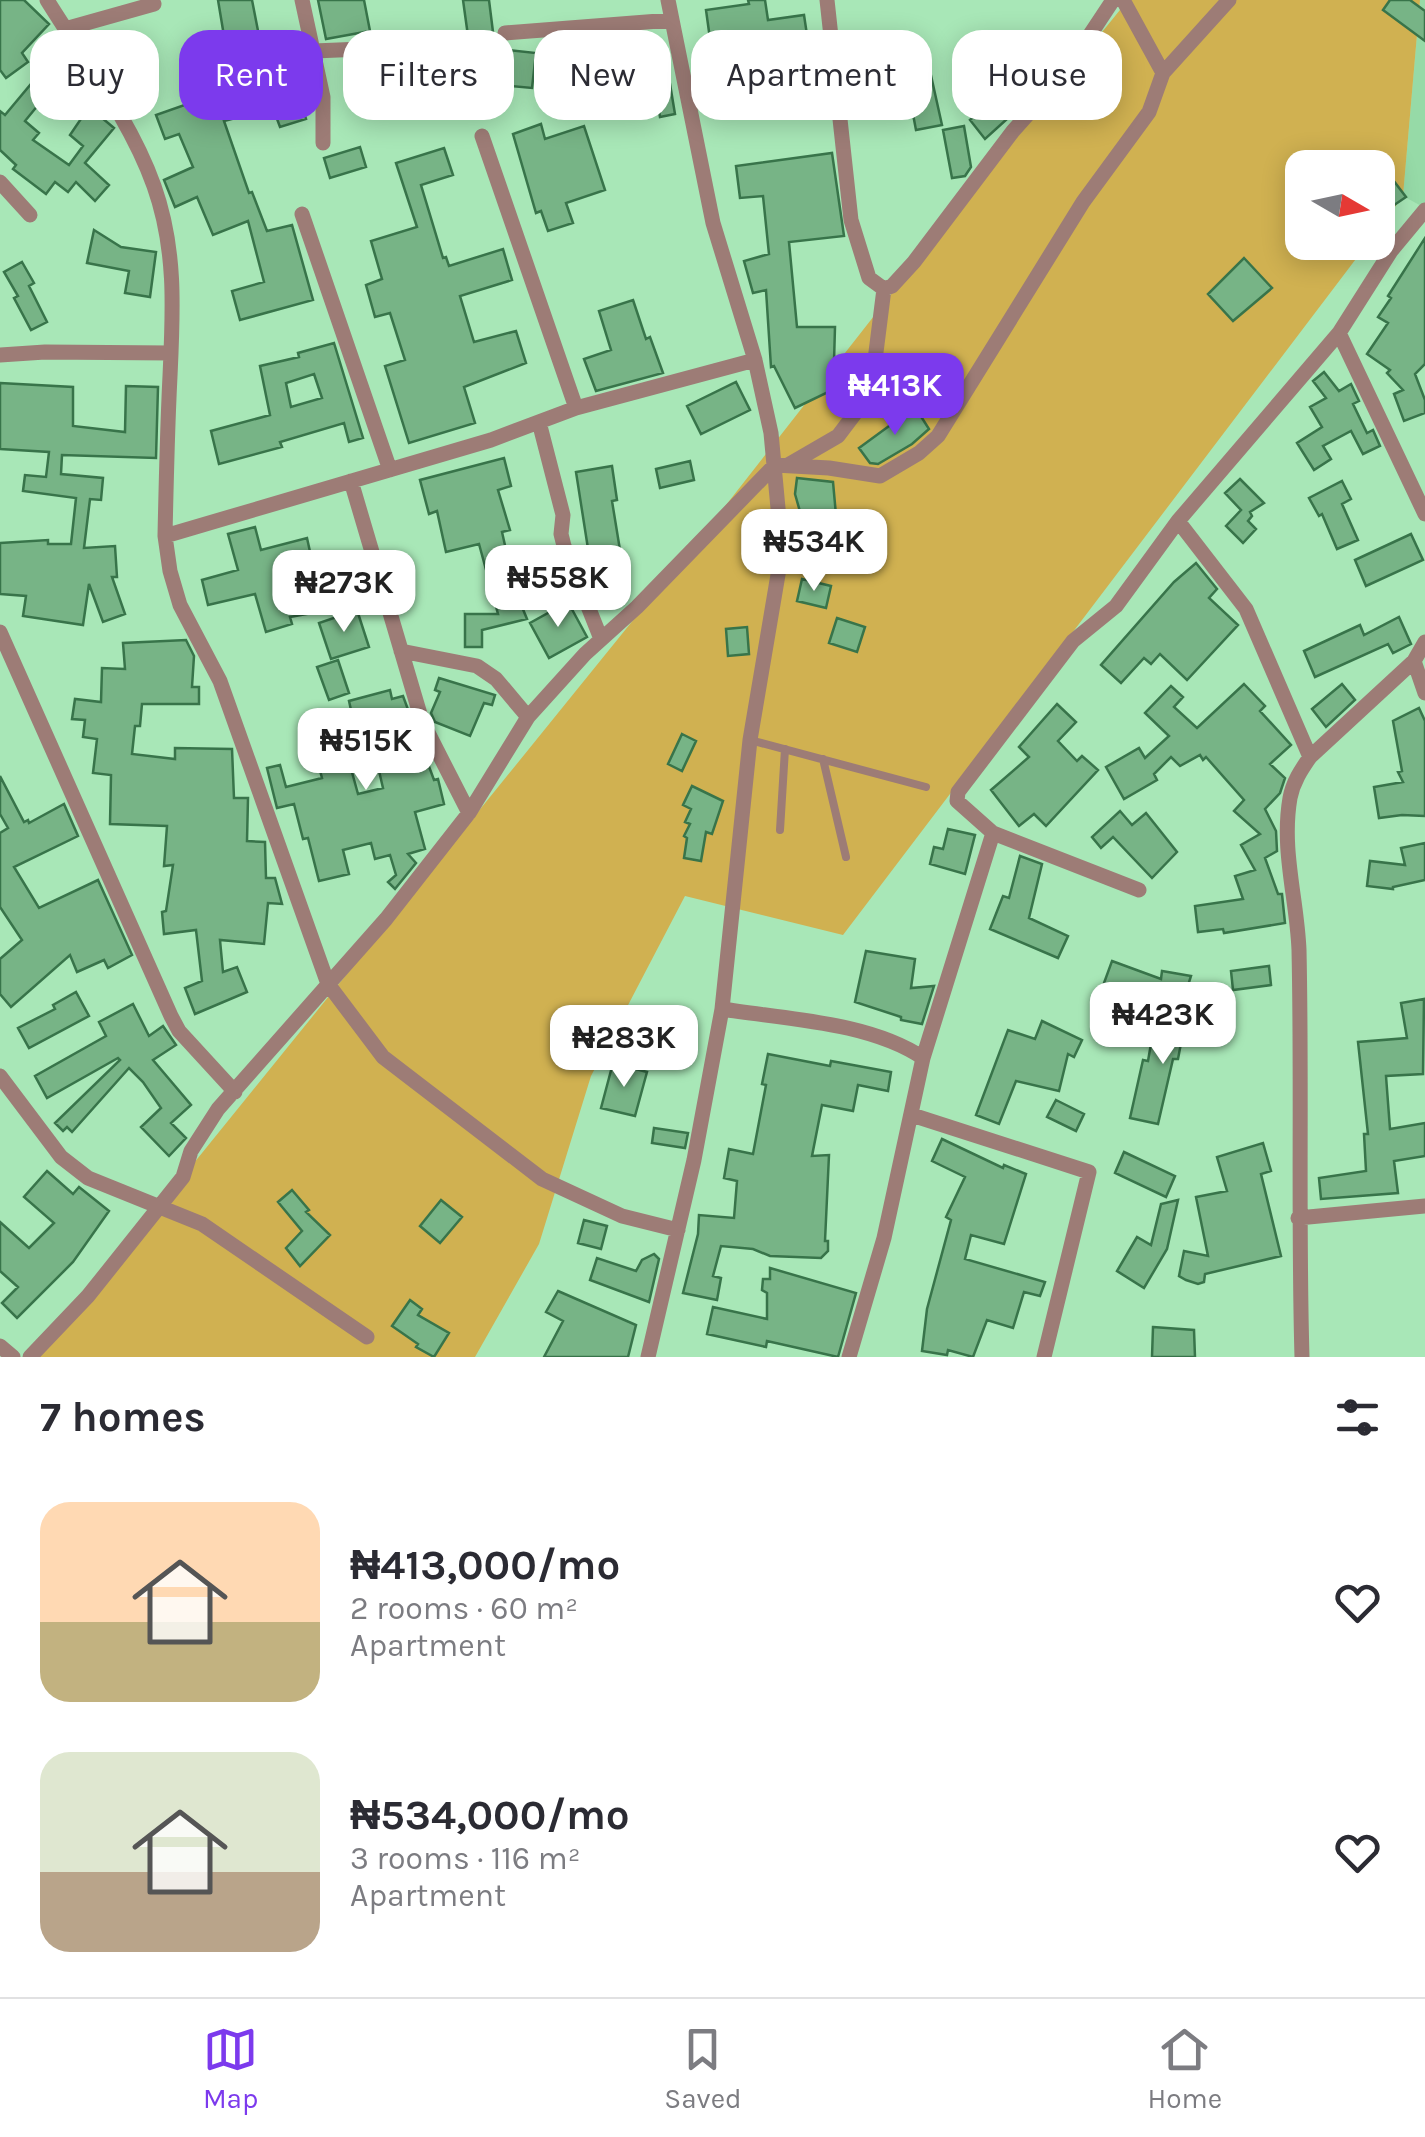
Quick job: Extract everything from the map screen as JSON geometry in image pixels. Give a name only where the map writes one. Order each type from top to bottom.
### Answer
[{"type":"street","points":[[47,0],[102,86],[152,182],[171,258],[174,288],[165,536],[170,571],[180,605],[220,680],[328,984],[383,1057],[526,1167],[622,1216],[678,1230]]},
{"type":"street","points":[[302,0],[309,30]]},
{"type":"street","points":[[648,1357],[694,1160],[722,1009],[750,740],[782,551],[781,466],[755,360],[713,224],[668,0]]},
{"type":"street","points":[[826,0],[851,220],[869,278],[884,289]]},
{"type":"street","points":[[884,289],[892,286],[914,262],[1012,131],[1064,74],[1112,0]]},
{"type":"street","points":[[1123,0],[1164,73]]},
{"type":"street","points":[[781,466],[880,476],[938,436],[1083,202],[1149,112],[1164,73],[1229,0]]},
{"type":"street","points":[[65,29],[154,4]]},
{"type":"street","points":[[514,32],[672,20]]},
{"type":"street","points":[[323,120],[323,143]]},
{"type":"street","points":[[482,136],[576,408]]},
{"type":"street","points":[[0,182],[30,215]]},
{"type":"street","points":[[1140,890],[993,833],[957,801],[958,792],[1072,641],[1116,606],[1178,521],[1339,333],[1391,251],[1425,210]]},
{"type":"street","points":[[302,214],[390,470]]},
{"type":"street","points":[[30,1357],[88,1296],[183,1176],[202,1131],[386,919],[470,813],[528,717],[601,639],[781,466],[838,436],[866,399],[884,289]]},
{"type":"street","points":[[1339,333],[1425,514]]},
{"type":"street","points":[[0,356],[45,352],[171,353]]},
{"type":"street","points":[[165,536],[390,470],[576,408],[755,360]]},
{"type":"street","points":[[539,422],[563,515],[564,546],[601,639]]},
{"type":"street","points":[[351,481],[422,721],[470,813]]},
{"type":"street","points":[[1178,521],[1246,609],[1310,757]]},
{"type":"street","points":[[0,632],[171,1016],[179,1031],[235,1092]]},
{"type":"street","points":[[1302,1357],[1299,945],[1287,848],[1290,797],[1310,757],[1414,661],[1425,642]]},
{"type":"street","points":[[401,651],[477,666],[496,679],[528,717]]},
{"type":"street","points":[[1414,661],[1425,693]]},
{"type":"street","points":[[850,1357],[884,1238],[923,1058],[993,833]]},
{"type":"street","points":[[722,1009],[825,1025],[899,1042],[923,1058]]},
{"type":"street","points":[[0,1076],[61,1157],[88,1178],[202,1224],[368,1337]]},
{"type":"street","points":[[912,1115],[1090,1172],[1044,1357]]},
{"type":"street","points":[[1298,1218],[1425,1206]]},
{"type":"street","points":[[0,1346],[13,1357]]},
{"type":"lane","points":[[750,740],[926,787]]},
{"type":"lane","points":[[780,830],[785,748]]},
{"type":"lane","points":[[822,758],[846,856]]},
{"type":"shaded area","points":[[1128,0],[1420,0],[1403,196],[1395,207],[1395,150],[1285,150],[1285,260],[1355,260],[843,935],[685,896],[591,1076],[539,1244],[475,1357],[37,1357],[719,514],[1031,120],[1122,120],[1122,30],[1104,30]]},
{"type":"shaded area","points":[[1420,0],[1425,0],[1425,208],[1403,196]]},
{"type":"building","points":[[0,0],[24,0],[49,24],[43,30],[30,30],[30,44],[22,53],[28,62],[6,78],[0,70]]},
{"type":"building","points":[[218,0],[252,0],[258,30],[223,30]]},
{"type":"building","points":[[318,0],[364,0],[370,30],[343,30],[343,36],[326,39]]},
{"type":"building","points":[[463,0],[489,0],[493,30],[467,30]]},
{"type":"building","points":[[748,0],[765,0],[768,20],[804,15],[806,30],[709,30],[706,10],[749,4]]},
{"type":"building","points":[[1390,0],[1410,0],[1425,11],[1425,41],[1383,10]]},
{"type":"building","points":[[514,51],[534,53],[532,88],[514,86]]},
{"type":"building","points":[[932,80],[942,125],[916,130],[914,120],[932,120]]},
{"type":"building","points":[[30,85],[30,115],[25,121],[39,133],[33,140],[69,165],[83,146],[70,135],[80,120],[104,120],[114,128],[85,163],[109,185],[95,201],[76,182],[68,192],[55,182],[46,194],[13,169],[16,165],[0,150],[0,111],[5,115]]},
{"type":"building","points":[[179,107],[179,120],[228,120],[224,121],[249,193],[252,192],[267,231],[292,225],[313,300],[240,320],[232,291],[264,282],[248,221],[213,235],[197,197],[175,207],[164,180],[193,167],[179,134],[165,139],[159,114]]},
{"type":"building","points":[[277,120],[303,120],[280,127]]},
{"type":"building","points":[[970,120],[1006,120],[985,139]]},
{"type":"building","points":[[541,124],[545,139],[584,126],[605,190],[566,203],[573,223],[548,231],[541,211],[536,213],[513,134]]},
{"type":"building","points":[[964,126],[971,167],[965,176],[952,178],[943,130]]},
{"type":"building","points":[[360,147],[366,167],[330,178],[324,158]]},
{"type":"building","points":[[444,148],[453,175],[421,185],[443,258],[449,266],[503,249],[512,280],[460,296],[474,342],[516,331],[526,363],[464,387],[475,423],[409,443],[385,366],[405,360],[390,313],[375,317],[366,285],[382,279],[371,241],[417,227],[396,163]]},
{"type":"building","points":[[832,153],[844,236],[789,242],[797,327],[835,327],[834,362],[845,384],[795,408],[774,366],[771,367],[766,290],[753,293],[744,261],[769,254],[763,196],[740,198],[736,166]]},
{"type":"building","points":[[1395,183],[1406,197],[1395,204]]},
{"type":"building","points":[[94,230],[121,247],[156,252],[150,297],[125,293],[129,271],[87,263]]},
{"type":"building","points":[[1425,238],[1425,364],[1415,374],[1425,400],[1425,413],[1404,421],[1394,394],[1403,390],[1387,373],[1390,370],[1367,354],[1388,323],[1378,317],[1391,298],[1388,296]]},
{"type":"building","points":[[1244,258],[1272,288],[1233,321],[1208,294]]},
{"type":"building","points":[[22,262],[47,322],[31,330],[4,272]]},
{"type":"building","points":[[633,300],[663,373],[596,391],[584,359],[611,350],[599,311]]},
{"type":"building","points":[[334,343],[363,438],[349,442],[344,423],[280,442],[282,447],[219,464],[211,431],[270,415],[260,366],[299,357],[298,353]],"holes":[[[314,374],[322,398],[291,407],[286,383]]]},
{"type":"building","points":[[1324,372],[1339,391],[1351,384],[1359,401],[1353,404],[1367,433],[1373,430],[1380,446],[1363,454],[1351,431],[1323,446],[1331,459],[1314,470],[1297,443],[1322,427],[1310,407],[1326,398],[1313,381]]},
{"type":"building","points":[[736,382],[750,410],[701,434],[687,406]]},
{"type":"building","points":[[0,383],[73,387],[73,426],[125,432],[126,386],[158,387],[156,458],[62,455],[61,474],[103,478],[101,500],[90,499],[84,548],[115,546],[117,577],[112,577],[125,614],[103,622],[89,584],[83,625],[23,616],[26,596],[0,594],[0,543],[48,540],[48,544],[71,544],[76,498],[23,491],[25,475],[46,477],[49,452],[0,449]]},
{"type":"building","points":[[915,407],[929,429],[878,464],[870,463],[859,448]]},
{"type":"building","points":[[504,458],[511,486],[498,490],[510,530],[502,532],[515,590],[527,619],[482,630],[482,647],[465,647],[465,614],[498,614],[491,588],[479,544],[446,552],[437,511],[429,514],[420,480]]},
{"type":"building","points":[[690,461],[694,480],[660,488],[656,469]]},
{"type":"building","points":[[612,466],[617,500],[612,501],[620,550],[589,555],[576,472]]},
{"type":"building","points":[[797,478],[833,482],[836,515],[803,522],[795,494]]},
{"type":"building","points":[[1240,479],[1264,503],[1250,512],[1248,521],[1256,529],[1243,543],[1226,526],[1241,510],[1225,493]]},
{"type":"building","points":[[1342,481],[1351,499],[1342,504],[1358,540],[1337,549],[1322,514],[1319,516],[1309,498]]},
{"type":"building","points":[[255,527],[261,550],[307,538],[323,611],[290,617],[292,624],[266,632],[255,594],[208,605],[202,580],[238,570],[228,534]]},
{"type":"building","points":[[1411,534],[1423,560],[1366,586],[1355,560]]},
{"type":"building","points":[[1196,563],[1217,589],[1209,598],[1238,625],[1187,680],[1160,654],[1151,664],[1144,658],[1121,683],[1101,665],[1174,582]]},
{"type":"building","points":[[802,579],[831,586],[826,608],[797,601]]},
{"type":"building","points":[[568,602],[587,637],[549,658],[530,623]]},
{"type":"building","points":[[357,610],[369,647],[331,659],[319,623]]},
{"type":"building","points":[[1399,617],[1411,644],[1393,653],[1388,644],[1315,677],[1304,651],[1360,625],[1364,635]]},
{"type":"building","points":[[837,618],[865,627],[857,652],[829,643]]},
{"type":"building","points":[[747,627],[749,654],[728,656],[726,629]]},
{"type":"building","points":[[186,640],[194,656],[192,687],[199,687],[199,704],[142,704],[132,754],[175,759],[175,748],[232,749],[234,798],[248,798],[247,841],[265,842],[266,878],[275,878],[282,904],[268,903],[264,944],[220,940],[223,972],[237,967],[247,992],[195,1014],[185,988],[202,981],[196,930],[164,934],[162,912],[166,911],[173,865],[164,866],[167,826],[110,824],[111,775],[93,773],[97,739],[83,737],[85,720],[72,719],[75,699],[101,702],[102,668],[125,669],[123,643]]},
{"type":"building","points":[[338,660],[349,693],[329,700],[317,667]]},
{"type":"building","points":[[439,678],[495,695],[492,705],[484,703],[470,736],[435,722],[431,713],[440,692],[435,690]]},
{"type":"building","points":[[1244,684],[1265,706],[1260,711],[1291,745],[1270,764],[1285,778],[1280,793],[1265,809],[1276,831],[1277,851],[1265,858],[1278,894],[1282,894],[1285,923],[1224,933],[1223,929],[1198,932],[1195,906],[1243,899],[1235,876],[1255,870],[1241,845],[1260,834],[1234,811],[1244,800],[1200,755],[1180,766],[1171,757],[1154,774],[1157,780],[1124,799],[1106,767],[1139,748],[1145,758],[1169,736],[1145,713],[1171,686],[1183,697],[1174,707],[1197,728]]},
{"type":"building","points":[[1342,684],[1355,700],[1326,727],[1312,709]]},
{"type":"building","points":[[390,690],[392,699],[403,696],[434,780],[438,779],[444,804],[415,812],[425,849],[408,854],[416,863],[395,889],[388,882],[396,875],[390,855],[375,859],[371,843],[343,850],[349,874],[319,881],[294,804],[277,808],[267,768],[280,765],[286,787],[322,778],[316,756],[370,742],[364,717],[353,719],[349,701]],"holes":[[[376,758],[383,788],[358,794],[350,765]]]},
{"type":"building","points":[[1057,704],[1076,722],[1058,741],[1077,761],[1082,756],[1098,770],[1046,826],[1034,814],[1019,826],[991,790],[1029,757],[1019,747]]},
{"type":"building","points":[[1419,708],[1425,721],[1425,816],[1379,818],[1374,787],[1403,782],[1398,772],[1402,771],[1393,721]]},
{"type":"building","points":[[682,734],[696,741],[682,771],[668,764]]},
{"type":"building","points":[[0,776],[24,822],[64,804],[78,836],[14,867],[39,908],[98,880],[132,955],[108,968],[104,960],[77,972],[70,955],[11,1007],[0,994],[0,959],[22,940],[0,907],[0,833],[8,828],[0,814]]},
{"type":"building","points":[[692,786],[723,801],[712,834],[706,832],[701,861],[684,858],[684,836],[690,824],[685,822],[691,809],[683,805]]},
{"type":"building","points":[[1120,811],[1132,825],[1146,813],[1177,852],[1152,878],[1113,837],[1101,848],[1092,837]]},
{"type":"building","points":[[948,829],[975,835],[965,874],[930,864],[934,847],[943,849]]},
{"type":"building","points":[[1425,843],[1425,880],[1393,889],[1367,886],[1370,861],[1405,865],[1401,848]]},
{"type":"building","points":[[1020,856],[1042,864],[1029,918],[1068,936],[1058,958],[990,929],[1003,896],[1009,898]]},
{"type":"building","points":[[866,951],[915,959],[911,988],[934,986],[922,1024],[855,1002]]},
{"type":"building","points":[[1112,961],[1161,979],[1162,971],[1191,976],[1185,995],[1140,992],[1138,996],[1104,983]]},
{"type":"building","points":[[1269,966],[1271,985],[1233,990],[1231,971]]},
{"type":"building","points":[[76,992],[89,1016],[29,1048],[18,1028],[55,1009],[53,1005]]},
{"type":"building","points":[[1424,999],[1423,1074],[1386,1076],[1390,1129],[1425,1123],[1425,1156],[1394,1161],[1398,1193],[1321,1199],[1319,1178],[1366,1171],[1364,1134],[1368,1134],[1358,1042],[1407,1038],[1401,1003]]},
{"type":"building","points":[[133,1004],[149,1036],[163,1026],[176,1045],[153,1060],[191,1105],[171,1123],[186,1138],[169,1156],[141,1127],[161,1108],[129,1068],[72,1132],[67,1127],[63,1131],[55,1123],[118,1058],[47,1098],[35,1076],[106,1036],[99,1022]]},
{"type":"building","points":[[1210,1016],[1212,1035],[1182,1038],[1178,1059],[1173,1059],[1158,1124],[1130,1118],[1143,1060],[1148,1061],[1152,1038],[1158,1039],[1161,1023],[1189,1028],[1188,1019]]},
{"type":"building","points":[[1042,1021],[1082,1040],[1074,1057],[1068,1054],[1059,1091],[1016,1081],[999,1124],[976,1115],[1008,1030],[1035,1039]]},
{"type":"building","points":[[768,1054],[891,1072],[888,1091],[858,1085],[853,1111],[822,1105],[812,1156],[829,1155],[825,1241],[828,1251],[821,1258],[770,1256],[753,1249],[721,1246],[713,1276],[721,1278],[717,1300],[683,1293],[699,1215],[734,1218],[737,1181],[724,1178],[729,1149],[753,1154]]},
{"type":"building","points":[[613,1063],[647,1072],[635,1116],[601,1108]]},
{"type":"building","points":[[1056,1100],[1084,1114],[1076,1131],[1047,1117]]},
{"type":"building","points":[[654,1128],[688,1133],[685,1148],[652,1143]]},
{"type":"building","points":[[942,1139],[1003,1168],[1004,1165],[1026,1174],[1004,1244],[971,1235],[965,1259],[1045,1282],[1040,1296],[1024,1292],[1013,1328],[987,1320],[973,1357],[948,1350],[947,1355],[922,1351],[927,1309],[951,1220],[946,1217],[965,1177],[932,1161]]},
{"type":"building","points":[[1263,1143],[1271,1171],[1261,1174],[1281,1256],[1205,1274],[1204,1282],[1198,1284],[1179,1276],[1184,1251],[1208,1256],[1196,1197],[1227,1191],[1217,1157]]},
{"type":"building","points":[[1124,1152],[1175,1176],[1166,1197],[1115,1173]]},
{"type":"building","points":[[47,1171],[73,1194],[79,1187],[109,1211],[73,1262],[17,1318],[2,1303],[18,1287],[0,1271],[0,1222],[29,1248],[54,1223],[24,1197]]},
{"type":"building","points":[[292,1190],[309,1210],[306,1212],[330,1235],[300,1266],[286,1248],[302,1231],[278,1202]]},
{"type":"building","points":[[441,1200],[462,1217],[440,1243],[420,1226]]},
{"type":"building","points":[[1178,1200],[1167,1249],[1144,1288],[1117,1271],[1137,1237],[1151,1245],[1161,1204]]},
{"type":"building","points":[[584,1220],[607,1226],[601,1249],[578,1243]]},
{"type":"building","points":[[654,1254],[659,1259],[649,1302],[590,1280],[597,1258],[636,1271],[642,1260]]},
{"type":"building","points":[[770,1268],[856,1293],[838,1357],[767,1341],[766,1347],[707,1334],[713,1307],[767,1319],[767,1293],[762,1290],[763,1279],[770,1279]]},
{"type":"building","points":[[558,1291],[636,1325],[628,1357],[544,1357],[563,1321],[546,1312]]},
{"type":"building","points":[[410,1300],[422,1309],[418,1315],[449,1333],[434,1357],[392,1326]]},
{"type":"building","points":[[1153,1327],[1194,1330],[1195,1357],[1152,1357]]}]
